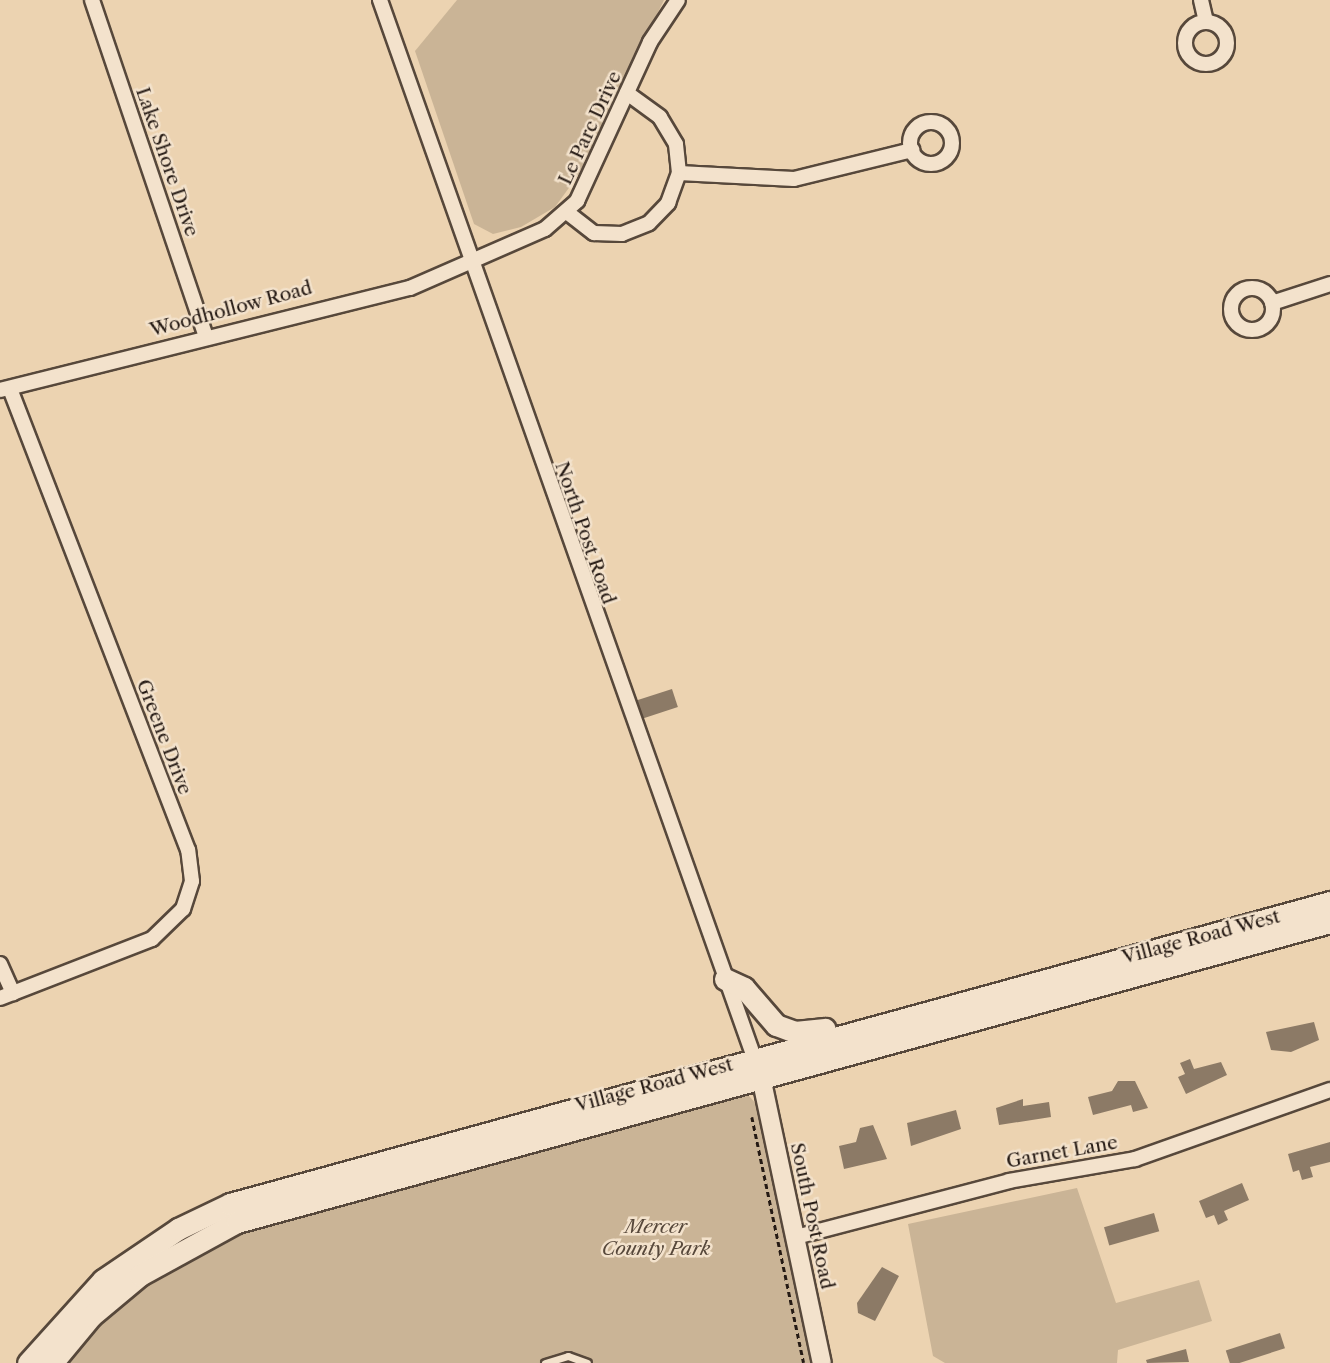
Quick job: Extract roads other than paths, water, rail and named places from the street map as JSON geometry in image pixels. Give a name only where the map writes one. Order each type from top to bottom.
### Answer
[{"type":"main road","name":"Village Road West","points":[[52,1363],[91,1316],[140,1275],[237,1222],[1142,953],[1330,902]]},
{"type":"main road","name":"Village Road West","points":[[28,1363],[103,1280],[178,1229],[230,1204],[1330,922]]},
{"type":"main road","points":[[725,979],[744,988],[776,1025],[815,1032],[1094,955],[1142,953]]},
{"type":"street","name":"Lake Shore Drive","points":[[92,0],[206,336]]},
{"type":"street","name":"North Post Road","points":[[380,0],[758,1068]]},
{"type":"street","name":"Le Parc Drive","points":[[472,264],[568,213],[678,0]]},
{"type":"street","points":[[1201,0],[1206,21]]},
{"type":"street","points":[[568,213],[594,233],[637,230],[668,203],[679,173],[669,129],[628,93]]},
{"type":"street","points":[[679,173],[794,179],[912,150]]},
{"type":"street","name":"Woodhollow Road","points":[[5,389],[206,336],[410,288],[472,264]]},
{"type":"street","points":[[1272,303],[1330,284]]},
{"type":"street","name":"Greene Drive","points":[[5,389],[188,850],[192,881],[176,921],[152,939],[6,996]]},
{"type":"street","points":[[0,964],[6,996]]},
{"type":"street","name":"South Post Road","points":[[758,1068],[822,1363]]},
{"type":"street","name":"Garnet Lane","points":[[796,1237],[1009,1181],[1135,1159],[1330,1090]]},
{"type":"lane","points":[[545,1363],[568,1356],[587,1363]]},
{"type":"park label","name":"Mercer County Park","points":[[656,1238]]}]
